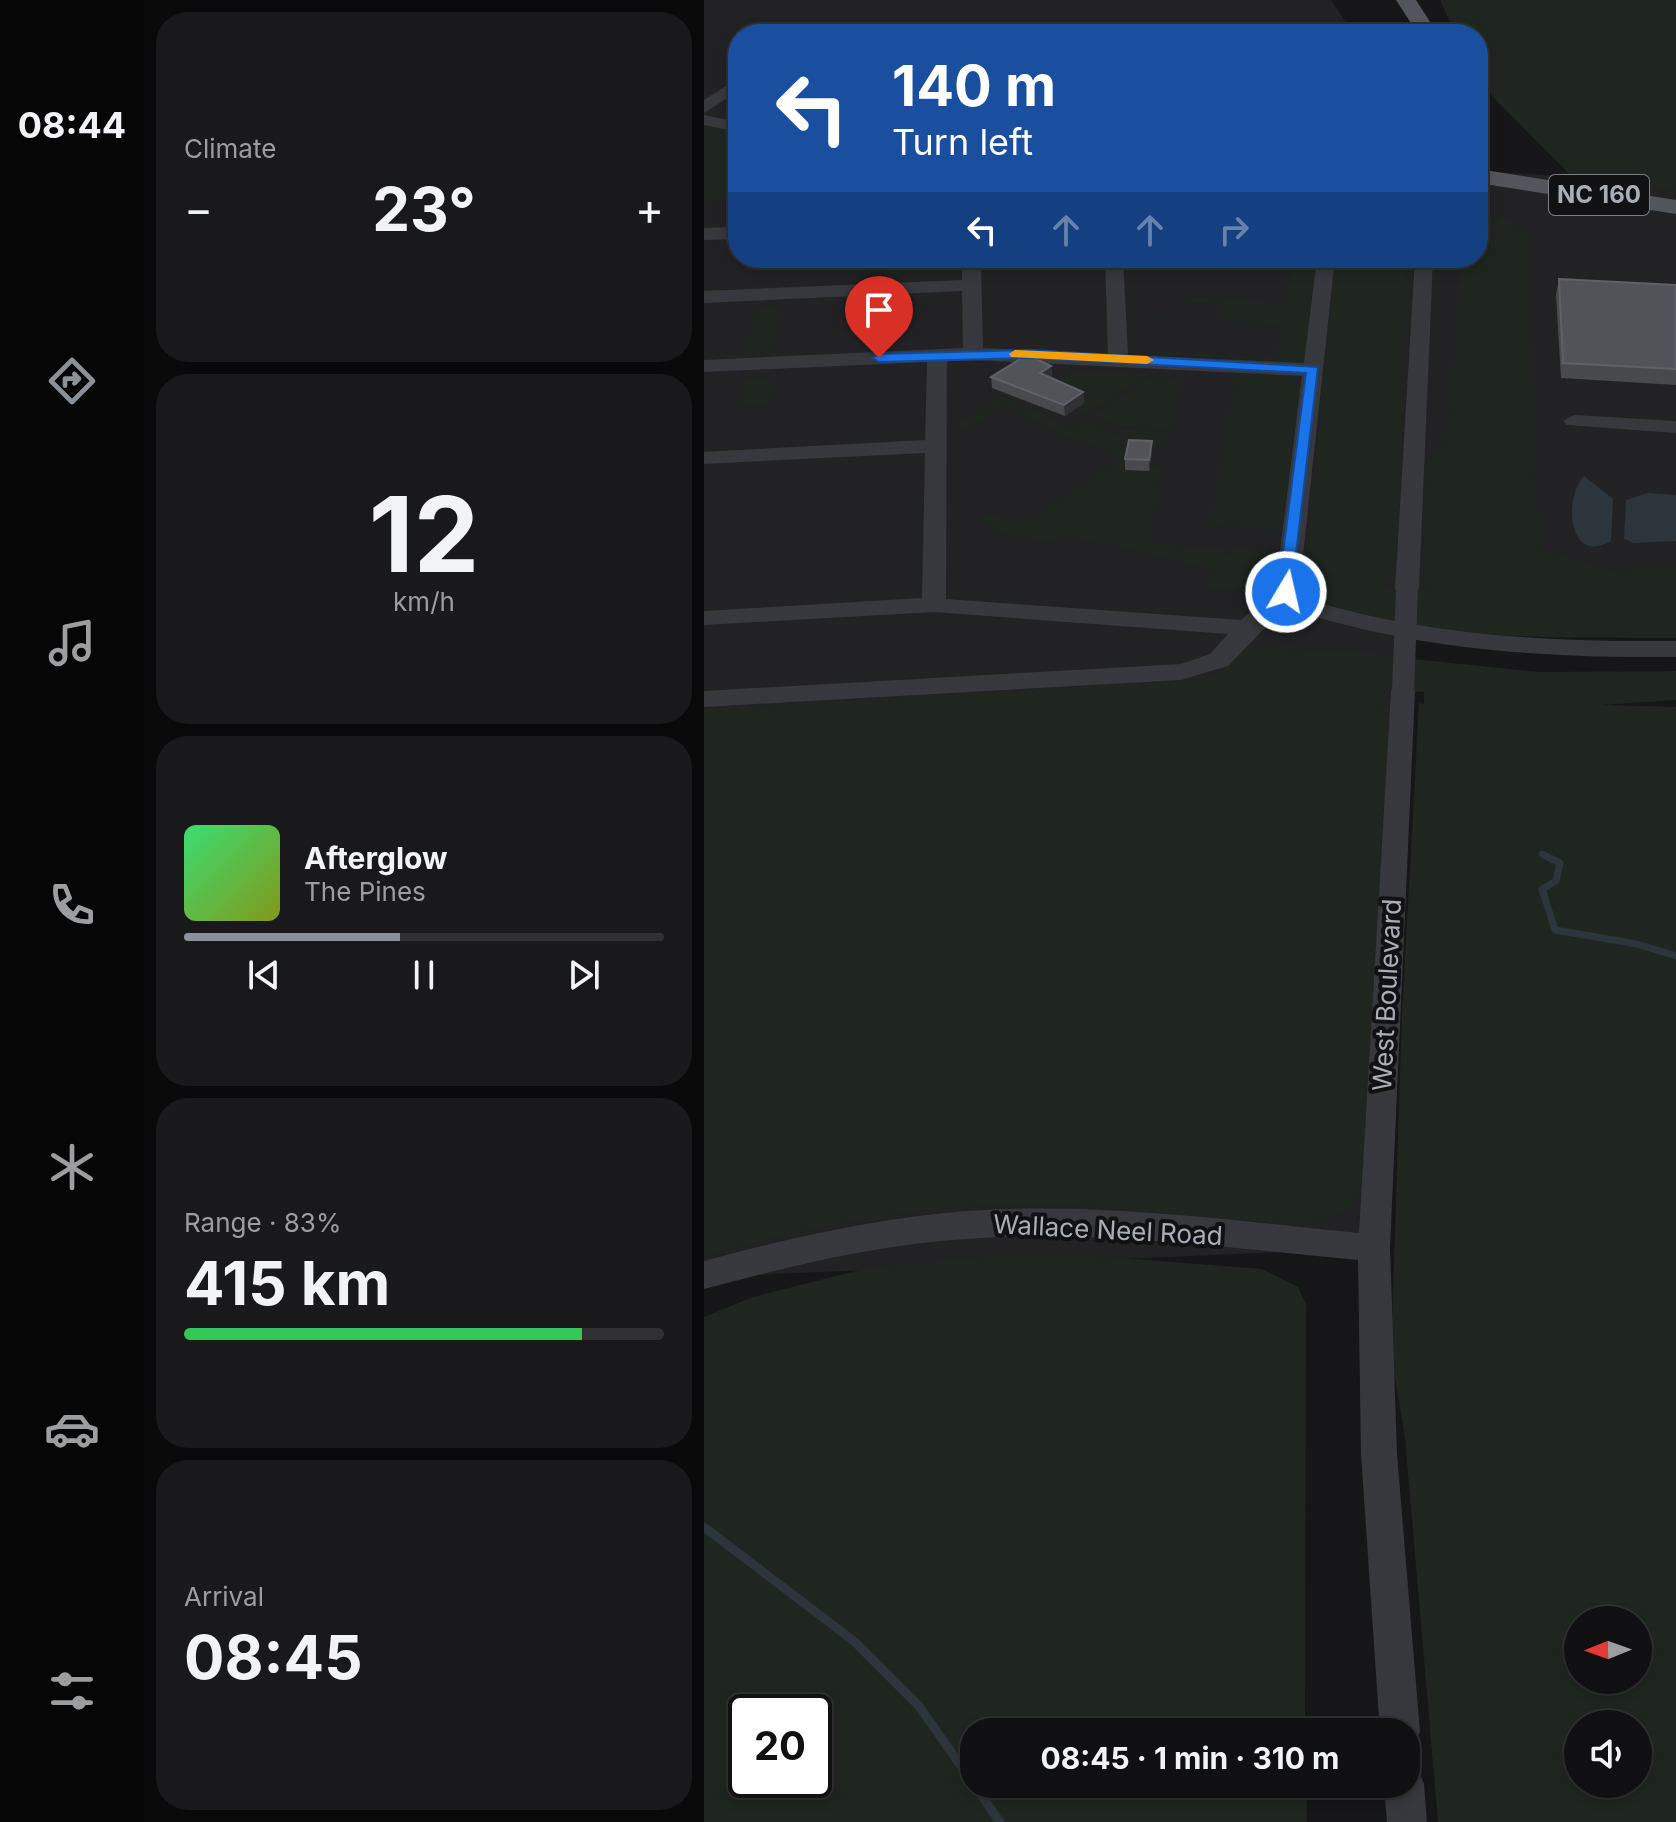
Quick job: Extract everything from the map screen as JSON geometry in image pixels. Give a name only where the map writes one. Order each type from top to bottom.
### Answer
[{"type":"main road","points":[[1385,0],[1401,24]]},
{"type":"main road","points":[[1406,0],[1422,24]]},
{"type":"main road","points":[[1488,169],[1523,183]]},
{"type":"main road","name":"NC 160","points":[[1488,178],[1676,207]]},
{"type":"street","points":[[704,108],[728,90]]},
{"type":"street","points":[[704,120],[728,125]]},
{"type":"street","points":[[704,234],[728,233]]},
{"type":"street","points":[[971,268],[973,354]]},
{"type":"street","points":[[1114,268],[1118,359]]},
{"type":"street","points":[[704,699],[1192,670],[1219,660],[1247,628],[1281,598],[1288,583],[1325,268]]},
{"type":"street","name":"West Boulevard","points":[[1399,1718],[1379,1454],[1374,1248],[1423,268]]},
{"type":"street","points":[[704,297],[972,285]]},
{"type":"street","points":[[704,366],[973,354],[1313,370]]},
{"type":"street","points":[[934,605],[937,356]]},
{"type":"street","points":[[1574,421],[1676,427]]},
{"type":"street","points":[[704,458],[936,446]]},
{"type":"street","points":[[1281,598],[1369,625],[1428,637],[1549,647],[1676,649]]},
{"type":"street","points":[[704,618],[934,605],[1247,628]]},
{"type":"street","name":"Wallace Neel Road","points":[[704,1275],[839,1242],[965,1225],[1084,1224],[1374,1248]]},
{"type":"street","points":[[1405,1798],[1407,1822]]},
{"type":"shaded area","points":[[704,0],[1331,0],[1347,24],[728,24],[728,268],[1488,268],[1488,172],[1676,183],[1676,570],[1412,594],[1374,1248],[704,1277]]},
{"type":"shaded area","points":[[1440,0],[1676,0],[1676,191],[1571,176],[1488,92],[1488,24],[1451,24]]},
{"type":"shaded area","points":[[704,125],[728,129],[728,200],[704,201]]},
{"type":"shaded area","points":[[1488,217],[1508,220],[1527,231],[1536,509],[1543,525],[1542,549],[1611,570],[1676,566],[1676,638],[1542,637],[1435,630],[1345,611],[1315,595],[1306,583],[1302,569],[1306,568],[1334,268],[1406,268],[1399,535],[1393,575],[1389,575],[1385,587],[1427,589],[1427,583],[1423,582],[1425,465],[1439,449],[1448,425],[1461,268],[1488,268]]},
{"type":"shaded area","points":[[1291,268],[1316,268],[1306,357],[1293,362],[1148,351],[1275,357],[1280,324],[1169,317],[1156,318],[1153,324],[1144,324],[1148,315],[1219,319],[1221,304],[1186,303],[1188,297],[1285,302]]},
{"type":"shaded area","points":[[780,307],[775,351],[747,353],[754,309]]},
{"type":"shaded area","points":[[1073,370],[1147,375],[1087,414],[1076,409],[1083,403],[1047,387],[1059,379],[1063,380]]},
{"type":"shaded area","points":[[1225,371],[1294,375],[1302,380],[1281,530],[1193,524],[1194,521],[1211,522],[1235,377],[1220,375]]},
{"type":"shaded area","points":[[772,377],[770,404],[741,405],[743,379]]},
{"type":"shaded area","points":[[1150,377],[1181,378],[1170,429],[1119,426],[1091,416]]},
{"type":"shaded area","points":[[1002,395],[1070,426],[1059,433],[1002,406],[967,429],[956,424]]},
{"type":"shaded area","points":[[1087,418],[1120,436],[1121,443],[1113,457],[1105,457],[1109,453],[1061,434]]},
{"type":"shaded area","points":[[1120,429],[1170,432],[1167,447],[1153,449],[1153,452],[1129,451],[1150,467],[1163,467],[1150,530],[1154,531],[1152,543],[1223,548],[1223,555],[1231,555],[1232,548],[1270,550],[1282,559],[1274,592],[1265,600],[1249,598],[1239,590],[1207,587],[1210,572],[1200,566],[1064,535],[1051,543],[1011,535],[992,529],[977,518],[990,515],[1027,520],[1114,461],[1126,441]]},
{"type":"shaded area","points":[[1584,476],[1613,499],[1611,541],[1597,546],[1586,544],[1578,537],[1574,526],[1573,499]]},
{"type":"shaded area","points":[[1648,493],[1676,495],[1676,541],[1634,543],[1624,539],[1626,500]]},
{"type":"shaded area","points":[[1245,647],[1381,653],[1384,656],[1538,672],[1676,671],[1676,700],[1601,705],[1676,707],[1676,1822],[1438,1822],[1405,1438],[1391,1354],[1402,1014],[1419,703],[1424,704],[1424,692],[1383,689],[1378,692],[1382,707],[1387,708],[1387,745],[1363,1183],[1347,1209],[1311,1225],[1075,1206],[981,1206],[840,1223],[704,1258],[704,709],[1204,679],[1224,670]]},
{"type":"shaded area","points":[[993,1256],[1095,1256],[1262,1269],[1298,1287],[1306,1304],[1305,1718],[960,1718],[960,1798],[1306,1798],[1307,1822],[704,1822],[704,1317],[753,1297],[872,1267]]},
{"type":"building","points":[[1559,279],[1676,285],[1676,369],[1563,363]]},
{"type":"building","points":[[1027,355],[1051,366],[1040,373],[1083,392],[1064,405],[991,377]]},
{"type":"building","points":[[1129,440],[1152,441],[1149,460],[1125,459]]},
{"type":"waterway","points":[[1542,854],[1560,863],[1556,881],[1542,889],[1555,930],[1637,944],[1676,956]]},
{"type":"waterway","points":[[704,1527],[855,1642],[919,1706],[1000,1822]]},
{"type":"slow traffic","points":[[1015,354],[1147,360]]},
{"type":"route","points":[[879,358],[1029,354],[1313,370],[1286,592]]}]
